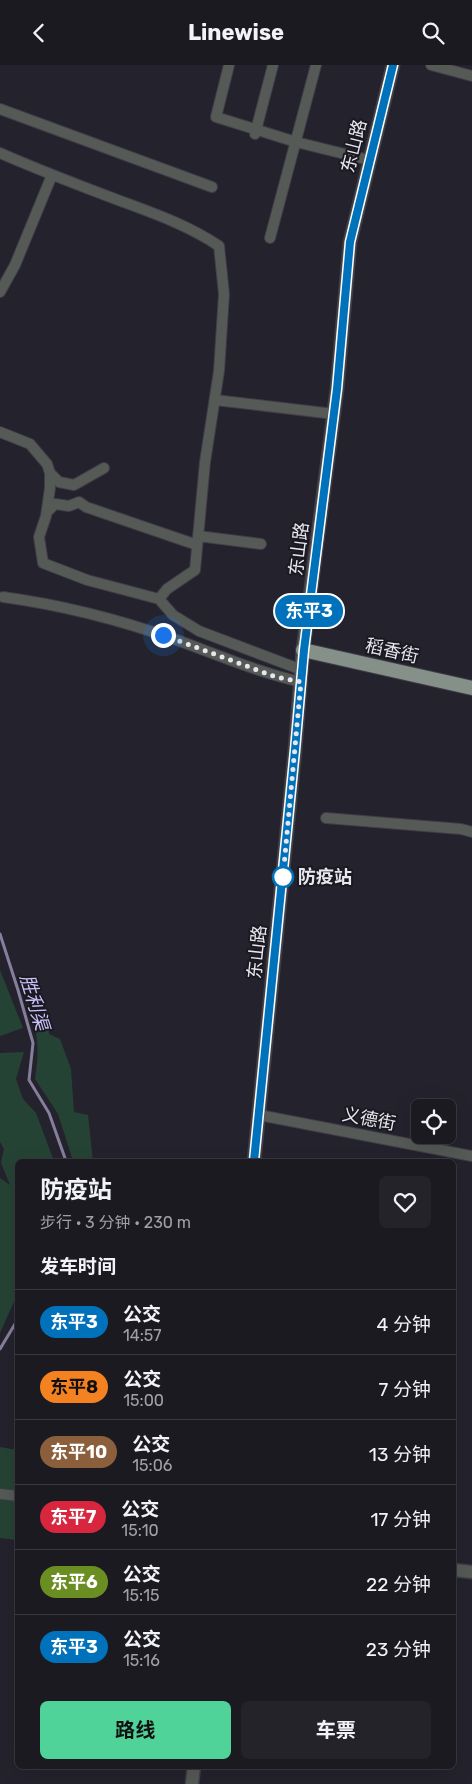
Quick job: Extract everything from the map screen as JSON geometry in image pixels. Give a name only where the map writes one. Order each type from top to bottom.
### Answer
[{"type":"main road","name":"稻香街","points":[[304,650],[472,688]]},
{"type":"street","points":[[229,65],[216,117],[256,132],[369,160]]},
{"type":"street","points":[[256,132],[272,65]]},
{"type":"street","points":[[270,238],[316,65]]},
{"type":"street","name":"东山路","points":[[254,1159],[301,676],[334,413],[350,242],[392,65]]},
{"type":"street","points":[[431,65],[472,76]]},
{"type":"street","points":[[0,109],[212,187]]},
{"type":"street","points":[[0,153],[175,222],[198,232],[220,246],[224,294],[219,371],[205,463],[195,570],[167,589],[159,599]]},
{"type":"street","points":[[0,292],[4,275],[52,175]]},
{"type":"street","points":[[215,400],[334,413]]},
{"type":"street","points":[[0,432],[30,444],[47,464],[50,473],[47,512],[39,537],[43,563],[87,580],[159,599],[173,615],[199,631],[301,676]]},
{"type":"street","points":[[50,473],[59,482],[74,485],[104,468]]},
{"type":"street","points":[[47,512],[55,504],[69,506],[79,502],[86,507],[198,541],[261,544]]},
{"type":"street","points":[[3,597],[43,602],[86,611],[173,639],[276,677],[301,676]]},
{"type":"street","points":[[326,818],[461,829],[472,832]]},
{"type":"street","name":"义德街","points":[[259,1115],[472,1156]]},
{"type":"street","points":[[0,1494],[15,1496]]},
{"type":"street","points":[[456,1570],[472,1571]]},
{"type":"street","points":[[192,1784],[194,1769]]},
{"type":"green space","points":[[0,970],[23,1028],[0,1036]]},
{"type":"green space","points":[[48,1011],[49,1034],[60,1039],[71,1069],[74,1112],[88,1115],[93,1159],[72,1159],[58,1114],[35,1079],[37,1038],[34,1024]]},
{"type":"green space","points":[[24,1052],[16,1079],[23,1099],[36,1113],[53,1159],[15,1159],[15,1299],[0,1333],[0,1178],[10,1185],[1,1163],[4,1149],[0,1142],[0,1053]]},
{"type":"green space","points":[[0,1447],[15,1450],[15,1540],[0,1538]]},
{"type":"waterway","name":"胜利渠","points":[[0,934],[33,1043],[29,1080],[49,1113],[65,1159]]},
{"type":"waterway","name":"胜利渠","points":[[0,1349],[15,1324]]},
{"type":"bus line","name":"东平3","points":[[254,1159],[304,650],[337,389],[350,242],[393,65]]},
{"type":"place","name":"防疫站","points":[[283,877]]},
{"type":"route","points":[[163,635],[276,677],[301,682],[283,877]]}]
